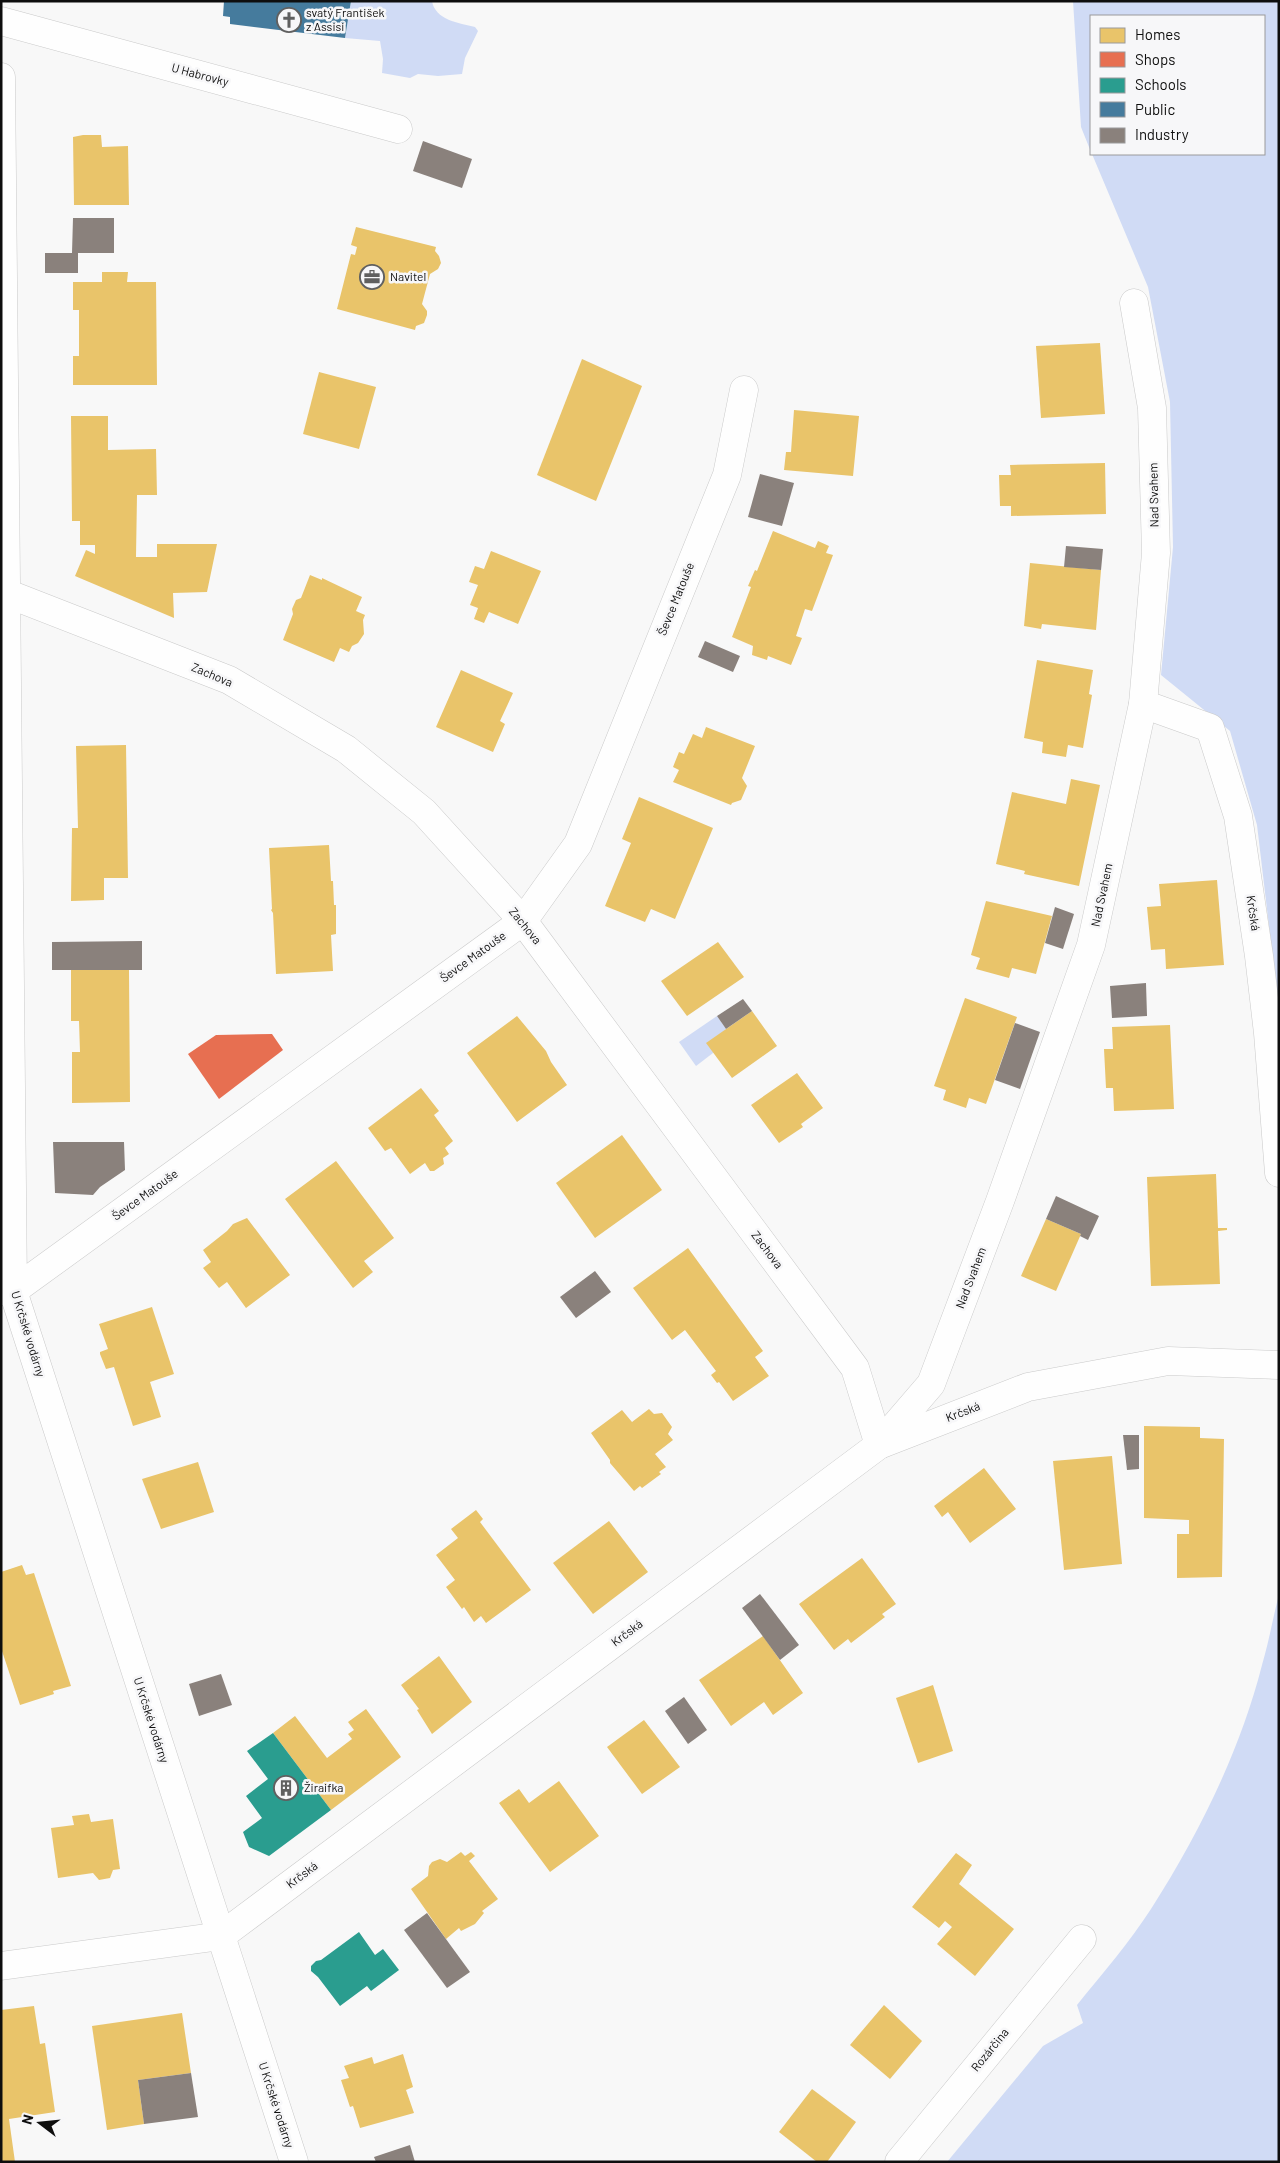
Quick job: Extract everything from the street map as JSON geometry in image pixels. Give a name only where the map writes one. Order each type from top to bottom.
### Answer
[{"type":"street","name":"U Habrovky","points":[[1,21],[398,129]]},
{"type":"street","name":"U Krčské vodárny","points":[[1,77],[7,1291],[294,2162]]},
{"type":"street","name":"Nad Svahem","points":[[879,1444],[931,1384],[1013,1165],[1091,946],[1143,704],[1156,553],[1152,408],[1134,303]]},
{"type":"street","name":"Ševce Matouše","points":[[7,1291],[523,921],[578,844],[727,475],[744,390]]},
{"type":"street","name":"Zachova","points":[[4,592],[228,680],[346,749],[424,812],[523,921],[855,1368],[879,1444]]},
{"type":"street","name":"Krčská","points":[[1143,704],[1210,728],[1238,816],[1268,1033],[1279,1173]]},
{"type":"street","name":"Krčská","points":[[1,1966],[221,1936],[879,1444],[1028,1387],[1168,1361],[1279,1365]]},
{"type":"street","name":"Rozárčina","points":[[899,2162],[1082,1939]]},
{"type":"shaded area","points":[[351,1],[432,1],[438,13],[443,17],[475,27],[478,31],[465,58],[462,74],[438,76],[418,74],[410,78],[382,73],[383,59],[380,41],[345,38]]},
{"type":"shaded area","points":[[1073,1],[1279,1],[1279,1010],[1257,825],[1230,731],[1161,675],[1173,547],[1170,402],[1148,287],[1092,155],[1265,155],[1265,15],[1090,15],[1090,150],[1081,127]]},
{"type":"shaded area","points":[[717,1016],[726,1029],[713,1053],[696,1066],[679,1042]]},
{"type":"shaded area","points":[[1279,1594],[1279,2162],[947,2162],[1043,2046],[1083,2023],[1077,2005],[1134,1934],[1169,1881],[1216,1791],[1242,1729],[1253,1697]]},
{"type":"building: Homes","points":[[101,135],[102,147],[128,146],[129,205],[74,205],[73,137]]},
{"type":"building: Homes","points":[[356,227],[436,247],[435,251],[441,263],[438,269],[430,274],[422,304],[427,311],[427,315],[424,323],[416,326],[415,330],[337,309],[351,254],[355,255],[357,247],[351,245]]},
{"type":"building: Homes","points":[[102,272],[128,272],[127,282],[156,282],[157,385],[73,385],[73,356],[79,356],[79,310],[73,310],[73,282],[102,282]]},
{"type":"building: Homes","points":[[1100,343],[1105,414],[1041,418],[1036,346]]},
{"type":"building: Homes","points":[[582,359],[642,386],[596,501],[537,475]]},
{"type":"building: Homes","points":[[319,372],[376,387],[359,449],[303,434]]},
{"type":"building: Homes","points":[[794,410],[859,416],[853,476],[784,470],[786,452],[791,452]]},
{"type":"building: Homes","points":[[71,416],[108,416],[108,450],[156,449],[157,495],[137,495],[136,557],[157,557],[157,544],[217,544],[207,592],[173,593],[174,618],[75,576],[86,550],[95,554],[95,545],[80,545],[80,521],[72,521]]},
{"type":"building: Homes","points":[[1105,463],[1106,514],[1011,516],[1011,506],[1000,506],[999,475],[1011,475],[1010,465]]},
{"type":"building: Homes","points":[[773,531],[815,548],[818,541],[829,546],[826,553],[833,555],[812,611],[805,609],[796,636],[802,638],[791,665],[768,656],[767,660],[752,655],[753,646],[732,637],[751,587],[748,586],[755,570],[757,571]]},
{"type":"building: Homes","points":[[491,551],[541,571],[518,624],[489,612],[484,623],[474,619],[478,608],[470,605],[478,585],[469,582],[475,566],[484,569]]},
{"type":"building: Homes","points":[[1030,563],[1101,570],[1096,630],[1042,624],[1041,629],[1024,626]]},
{"type":"building: Homes","points":[[310,575],[322,580],[322,578],[362,597],[356,611],[365,615],[363,620],[364,634],[358,643],[352,646],[349,652],[340,648],[334,662],[283,640],[293,614],[292,609],[296,600],[301,598]]},
{"type":"building: Homes","points":[[1037,660],[1093,670],[1089,694],[1092,695],[1083,748],[1068,745],[1066,757],[1042,753],[1043,742],[1024,738]]},
{"type":"building: Homes","points":[[461,670],[513,693],[500,721],[505,724],[493,752],[436,727]]},
{"type":"building: Homes","points":[[706,727],[755,746],[742,778],[747,786],[741,800],[731,805],[673,782],[679,770],[673,767],[679,752],[684,754],[693,734],[702,738]]},
{"type":"building: Homes","points":[[126,745],[128,878],[104,878],[104,900],[71,901],[72,828],[78,828],[76,746]]},
{"type":"building: Homes","points":[[1071,779],[1100,785],[1079,886],[1024,874],[1025,871],[996,864],[1012,792],[1066,804]]},
{"type":"building: Homes","points":[[639,797],[713,828],[675,919],[651,909],[645,922],[605,906],[631,843],[622,839]]},
{"type":"building: Homes","points":[[329,845],[331,881],[333,881],[334,905],[336,905],[336,934],[331,935],[333,971],[276,974],[269,848]]},
{"type":"building: Homes","points":[[1217,880],[1224,965],[1166,969],[1165,949],[1151,950],[1147,907],[1161,906],[1159,884]]},
{"type":"building: Homes","points":[[986,901],[1052,916],[1036,974],[1012,968],[1009,978],[976,969],[980,958],[971,955]]},
{"type":"building: Homes","points":[[718,942],[744,977],[687,1016],[661,981]]},
{"type":"building: Homes","points":[[71,970],[129,970],[130,1102],[72,1103],[72,1052],[80,1052],[79,1021],[71,1021]]},
{"type":"building: Homes","points":[[965,998],[1017,1017],[986,1104],[969,1098],[966,1108],[943,1100],[946,1090],[934,1086]]},
{"type":"building: Homes","points":[[752,1011],[777,1046],[732,1078],[706,1043]]},
{"type":"building: Homes","points":[[517,1016],[546,1051],[551,1062],[567,1085],[517,1122],[467,1053]]},
{"type":"building: Homes","points":[[1170,1025],[1174,1109],[1114,1111],[1113,1088],[1106,1088],[1104,1049],[1113,1049],[1112,1027]]},
{"type":"building: Homes","points":[[797,1073],[823,1108],[801,1124],[803,1127],[779,1143],[751,1105]]},
{"type":"building: Homes","points":[[421,1088],[439,1111],[434,1115],[453,1141],[445,1148],[449,1154],[443,1158],[444,1164],[434,1171],[430,1171],[425,1163],[410,1174],[391,1148],[385,1151],[368,1128]]},
{"type":"building: Homes","points":[[622,1135],[662,1190],[595,1238],[556,1183]]},
{"type":"building: Homes","points":[[336,1161],[394,1238],[364,1261],[373,1272],[353,1288],[285,1199]]},
{"type":"building: Homes","points":[[1216,1174],[1218,1228],[1227,1228],[1227,1230],[1218,1231],[1220,1284],[1151,1286],[1147,1177]]},
{"type":"building: Homes","points":[[247,1218],[290,1275],[246,1308],[227,1282],[219,1288],[203,1268],[211,1262],[203,1250],[233,1224]]},
{"type":"building: Homes","points":[[1046,1219],[1081,1234],[1056,1291],[1021,1276]]},
{"type":"building: Homes","points":[[688,1248],[763,1351],[755,1357],[769,1376],[733,1401],[719,1382],[717,1383],[711,1375],[716,1371],[685,1330],[672,1340],[633,1288]]},
{"type":"building: Homes","points":[[152,1307],[174,1374],[150,1382],[161,1417],[133,1426],[114,1367],[106,1369],[100,1354],[100,1352],[108,1349],[99,1324]]},
{"type":"building: Homes","points":[[649,1409],[654,1414],[662,1413],[672,1427],[668,1434],[673,1440],[655,1454],[666,1467],[659,1472],[661,1474],[642,1488],[640,1486],[634,1491],[610,1463],[610,1460],[591,1433],[622,1410],[632,1422]]},
{"type":"building: Homes","points":[[1144,1426],[1200,1427],[1200,1438],[1224,1439],[1222,1577],[1177,1578],[1177,1534],[1189,1534],[1189,1520],[1144,1518]]},
{"type":"building: Homes","points":[[1112,1456],[1122,1564],[1064,1570],[1053,1461]]},
{"type":"building: Homes","points":[[198,1462],[214,1512],[161,1529],[142,1479]]},
{"type":"building: Homes","points":[[984,1468],[1016,1509],[970,1543],[948,1512],[942,1517],[934,1506]]},
{"type":"building: Homes","points":[[476,1510],[483,1519],[480,1522],[531,1590],[486,1623],[481,1616],[474,1622],[464,1607],[462,1609],[446,1587],[455,1580],[436,1555],[458,1538],[451,1529]]},
{"type":"building: Homes","points":[[609,1521],[648,1572],[593,1614],[553,1563]]},
{"type":"building: Homes","points":[[862,1558],[896,1604],[882,1614],[885,1617],[851,1643],[848,1639],[834,1650],[799,1604]]},
{"type":"building: Homes","points":[[22,1565],[26,1575],[34,1573],[71,1686],[53,1691],[54,1694],[20,1705],[1,1648],[1,1572]]},
{"type":"building: Homes","points":[[763,1636],[803,1693],[773,1715],[764,1702],[731,1726],[699,1680]]},
{"type":"building: Homes","points":[[439,1656],[472,1702],[432,1734],[417,1710],[419,1709],[401,1685]]},
{"type":"building: Homes","points":[[933,1685],[953,1751],[918,1763],[896,1698]]},
{"type":"building: Homes","points":[[366,1709],[401,1757],[331,1810],[273,1733],[295,1716],[327,1758],[352,1739],[348,1734],[354,1730],[348,1722]]},
{"type":"building: Homes","points":[[644,1720],[680,1767],[642,1794],[607,1747]]},
{"type":"building: Homes","points":[[559,1781],[599,1836],[550,1872],[499,1803],[519,1789],[529,1803]]},
{"type":"building: Homes","points":[[89,1814],[91,1822],[113,1819],[120,1869],[113,1870],[110,1878],[99,1880],[93,1873],[58,1878],[51,1828],[74,1825],[72,1816]]},
{"type":"building: Homes","points":[[461,1852],[465,1856],[471,1852],[475,1856],[469,1861],[498,1899],[482,1911],[484,1913],[475,1924],[461,1931],[459,1928],[446,1939],[411,1889],[428,1876],[429,1866],[432,1862],[440,1859],[447,1862]]},
{"type":"building: Homes","points":[[956,1853],[972,1865],[959,1884],[1014,1929],[975,1976],[937,1944],[952,1927],[945,1921],[939,1928],[912,1907]]},
{"type":"building: Homes","points":[[884,2005],[922,2041],[890,2079],[850,2045]]},
{"type":"building: Homes","points":[[34,2006],[40,2044],[45,2043],[55,2112],[9,2119],[15,2162],[1,2162],[1,2010]]},
{"type":"building: Homes","points":[[182,2013],[191,2073],[138,2080],[144,2124],[107,2130],[92,2026]]},
{"type":"building: Homes","points":[[403,2054],[413,2087],[406,2090],[414,2113],[360,2128],[353,2106],[350,2107],[341,2080],[349,2078],[344,2066],[372,2057],[374,2064]]},
{"type":"building: Homes","points":[[812,2089],[856,2122],[827,2162],[817,2162],[779,2132]]},
{"type":"building: Shops","points":[[272,1034],[283,1050],[219,1099],[188,1054],[216,1035]]},
{"type":"building: Schools","name":"Žiraifka","points":[[273,1733],[331,1810],[269,1856],[249,1847],[243,1832],[262,1818],[246,1796],[268,1779],[247,1751]]},
{"type":"building: Schools","points":[[359,1932],[375,1955],[383,1949],[399,1970],[371,1991],[367,1986],[340,2006],[318,1977],[311,1971],[311,1966]]},
{"type":"building: Public","name":"svatý František z Assisi","points":[[224,1],[351,1],[345,38],[230,24],[230,17],[223,16]]},
{"type":"building: Industry","points":[[423,141],[472,159],[462,188],[413,171]]},
{"type":"building: Industry","points":[[73,218],[114,218],[114,253],[78,253],[78,273],[45,273],[45,253],[72,253]]},
{"type":"building: Industry","points":[[760,474],[794,483],[782,526],[748,517]]},
{"type":"building: Industry","points":[[1066,546],[1103,549],[1101,570],[1064,567]]},
{"type":"building: Industry","points":[[705,641],[740,656],[733,672],[698,657]]},
{"type":"building: Industry","points":[[1055,907],[1074,914],[1063,949],[1045,943]]},
{"type":"building: Industry","points":[[142,941],[142,970],[52,970],[52,942]]},
{"type":"building: Industry","points":[[1146,983],[1147,1016],[1112,1018],[1110,986]]},
{"type":"building: Industry","points":[[743,999],[752,1011],[726,1029],[717,1016]]},
{"type":"building: Industry","points":[[1015,1023],[1040,1032],[1020,1089],[995,1080]]},
{"type":"building: Industry","points":[[53,1142],[124,1142],[125,1170],[100,1187],[93,1195],[55,1193]]},
{"type":"building: Industry","points":[[1056,1196],[1099,1216],[1088,1240],[1080,1236],[1081,1234],[1046,1219]]},
{"type":"building: Industry","points":[[595,1271],[611,1292],[576,1318],[560,1297]]},
{"type":"building: Industry","points":[[1123,1435],[1139,1435],[1139,1469],[1127,1470]]},
{"type":"building: Industry","points":[[760,1594],[799,1645],[780,1660],[742,1608]]},
{"type":"building: Industry","points":[[221,1674],[232,1705],[199,1716],[189,1684]]},
{"type":"building: Industry","points":[[684,1697],[707,1730],[688,1744],[665,1711]]},
{"type":"building: Industry","points":[[427,1913],[470,1972],[447,1988],[404,1930]]},
{"type":"building: Industry","points":[[191,2073],[198,2117],[144,2124],[138,2080]]},
{"type":"building: Industry","points":[[410,2145],[415,2162],[376,2162],[374,2157]]},
{"type":"place","name":"svatý František z Assisi","points":[[289,20]]},
{"type":"place","name":"Navitel","points":[[372,277]]},
{"type":"place","name":"Žiraifka","points":[[286,1788]]}]
